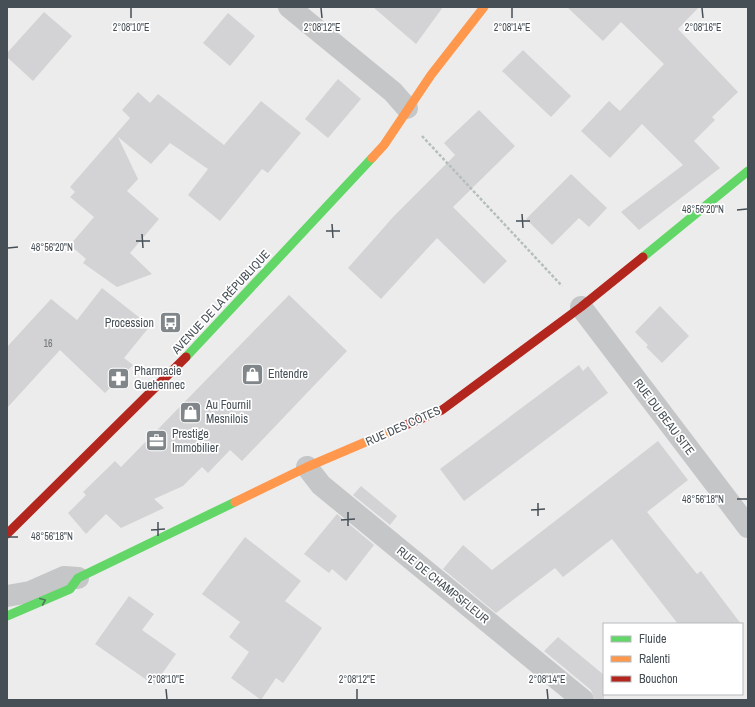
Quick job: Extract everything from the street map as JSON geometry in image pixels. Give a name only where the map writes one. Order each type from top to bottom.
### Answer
[{"type":"street","points":[[289,7],[393,92],[407,108]]},
{"type":"street","name":"AVENUE DE LA RÉPUBLIQUE","points":[[7,534],[172,372],[360,172],[384,145],[407,108],[484,7]]},
{"type":"street","name":"RUE DES CÔTES","points":[[7,616],[70,589],[78,578],[307,467],[442,410],[581,308],[748,171]]},
{"type":"street","name":"RUE DU BEAU SITE","points":[[581,308],[748,527]]},
{"type":"street","name":"RUE DE CHAMPSFLEUR","points":[[307,467],[321,485],[583,700]]},
{"type":"street","name":"RUE DES CÔTES","points":[[7,596],[30,592],[64,577],[78,578]]},
{"type":"path","points":[[419,133],[581,308]]},
{"type":"building","points":[[373,7],[443,7],[416,44]]},
{"type":"building","points":[[567,7],[699,7],[678,29],[738,92],[712,117],[715,120],[694,141],[720,168],[639,230],[621,212],[683,165],[642,124],[610,158],[581,131],[609,101],[620,111],[664,64],[621,22],[603,41]]},
{"type":"building","points":[[44,12],[72,36],[33,81],[7,57],[7,53]]},
{"type":"building","points":[[228,13],[255,36],[230,66],[203,43]]},
{"type":"building","points":[[523,50],[571,96],[551,117],[502,71]]},
{"type":"building","points":[[338,79],[361,99],[328,138],[305,119]]},
{"type":"building","points":[[138,92],[150,103],[158,94],[224,145],[261,101],[301,133],[268,173],[262,169],[220,221],[188,195],[208,169],[170,143],[151,164],[118,137],[138,179],[127,191],[159,219],[130,253],[152,274],[117,287],[83,263],[86,259],[70,245],[94,217],[70,197],[75,192],[70,187],[130,118],[122,110]]},
{"type":"building","points":[[479,110],[515,146],[453,207],[507,261],[484,284],[437,238],[381,299],[348,268],[394,216],[455,155],[444,143]]},
{"type":"building","points":[[571,174],[607,208],[589,227],[579,218],[552,245],[526,219]]},
{"type":"building","points":[[102,288],[150,326],[124,358],[133,365],[105,393],[60,350],[7,408],[7,347],[51,299],[77,320]]},
{"type":"building","points":[[289,295],[347,351],[242,461],[230,450],[208,473],[202,467],[183,486],[154,499],[164,508],[121,528],[106,514],[86,534],[68,513],[86,495],[83,492],[115,461],[121,467]]},
{"type":"building","points":[[660,306],[689,336],[662,363],[646,347],[648,345],[635,332]]},
{"type":"building","points":[[579,365],[583,371],[588,366],[608,393],[464,501],[440,469]]},
{"type":"building","points":[[658,441],[688,480],[647,512],[697,574],[701,571],[740,623],[677,623],[612,539],[563,577],[555,568],[496,613],[443,569],[463,545],[492,570]]},
{"type":"building","points":[[361,486],[397,516],[390,525],[353,495]]},
{"type":"building","points":[[337,514],[374,545],[346,581],[332,569],[329,573],[304,554]]},
{"type":"building","points":[[245,537],[301,581],[285,601],[322,628],[283,683],[276,678],[261,700],[231,678],[249,652],[229,637],[240,622],[202,594]]},
{"type":"building","points":[[129,596],[154,614],[142,630],[176,654],[154,685],[95,644]]},
{"type":"building","points":[[558,637],[603,674],[604,700],[595,700],[591,690],[544,651]]},
{"type":"traffic: fast","points":[[186,357],[372,158]]},
{"type":"traffic: fast","points":[[643,257],[748,171]]},
{"type":"traffic: fast","points":[[7,616],[70,589],[78,578],[235,502]]},
{"type":"traffic: slow","points":[[372,158],[384,145],[431,75],[484,7]]},
{"type":"traffic: slow","points":[[235,502],[307,467],[396,429]]},
{"type":"traffic: jam","points":[[396,429],[442,410],[581,307],[643,257]]},
{"type":"traffic: jam","points":[[7,534],[186,357]]},
{"type":"place","name":"Procession","points":[[170,323]]},
{"type":"place","name":"Entendre","points":[[253,374]]},
{"type":"place","name":"Pharmacie Guehennec","points":[[118,378]]},
{"type":"place","name":"Au Fournil Mesnilois","points":[[190,412]]},
{"type":"place","name":"Prestige Immobilier","points":[[157,441]]}]
